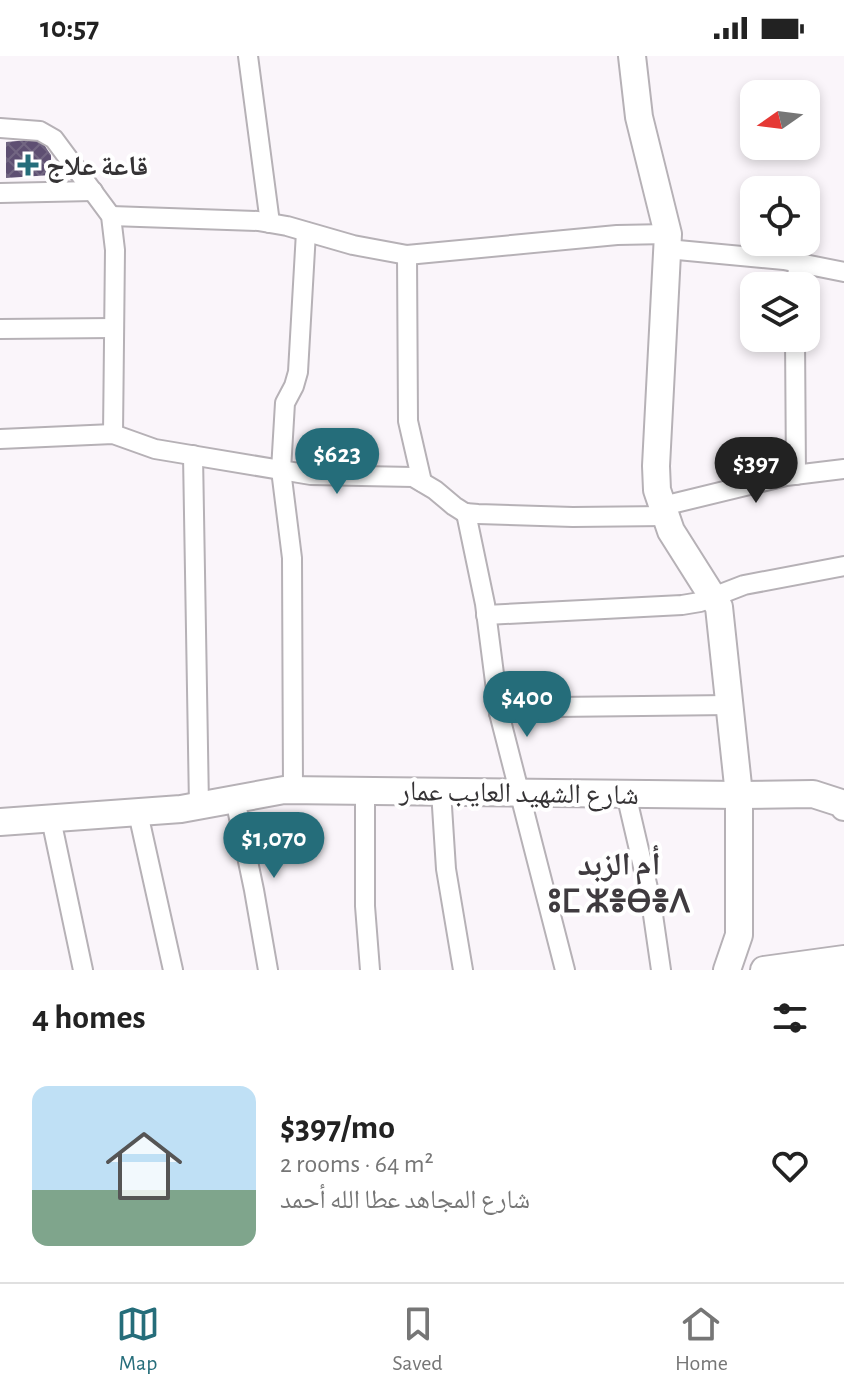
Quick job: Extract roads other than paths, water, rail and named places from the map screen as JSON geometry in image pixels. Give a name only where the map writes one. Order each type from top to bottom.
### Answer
[{"type":"street","points":[[248,56],[270,223]]},
{"type":"street","points":[[632,56],[639,117],[668,242],[657,490],[671,531],[719,607],[730,705],[739,795],[739,935],[727,970]]},
{"type":"street","points":[[0,128],[40,131],[54,139],[111,216],[115,250],[113,434]]},
{"type":"street","points":[[0,193],[93,191]]},
{"type":"street","points":[[111,216],[258,221],[407,255],[617,235],[844,272]]},
{"type":"street","points":[[293,790],[292,558],[281,470],[285,403],[298,372],[306,232]]},
{"type":"street","points":[[407,255],[408,421],[422,482]]},
{"type":"street","points":[[798,263],[798,272]]},
{"type":"street","points":[[0,329],[114,328]]},
{"type":"street","points":[[795,352],[796,475]]},
{"type":"street","points":[[0,439],[113,434],[155,449],[311,475],[413,477],[466,513],[573,517],[664,511],[796,475],[844,469]]},
{"type":"street","points":[[193,455],[199,806]]},
{"type":"street","points":[[466,513],[486,615],[499,713],[565,970]]},
{"type":"street","points":[[486,615],[682,605],[700,602],[744,585],[844,566]]},
{"type":"street","points":[[499,713],[555,707],[730,705]]},
{"type":"street","name":"شارع الشهيد العايب عمار","points":[[0,822],[181,809],[284,790],[813,794],[841,803],[844,807]]},
{"type":"street","points":[[365,791],[365,906],[370,970]]},
{"type":"street","points":[[441,791],[446,869],[463,970]]},
{"type":"street","points":[[626,794],[651,901],[661,970]]},
{"type":"street","points":[[235,799],[268,970]]},
{"type":"street","points":[[138,813],[173,970]]},
{"type":"street","points":[[51,819],[83,970]]},
{"type":"street","points":[[764,970],[844,959]]},
{"type":"place","name":"قاعة علاج","points":[[28,165]]},
{"type":"district","name":"أم الزبد ⵓⵎ ⵣⴻⴱⴻⴷ","points":[[619,882]]}]
